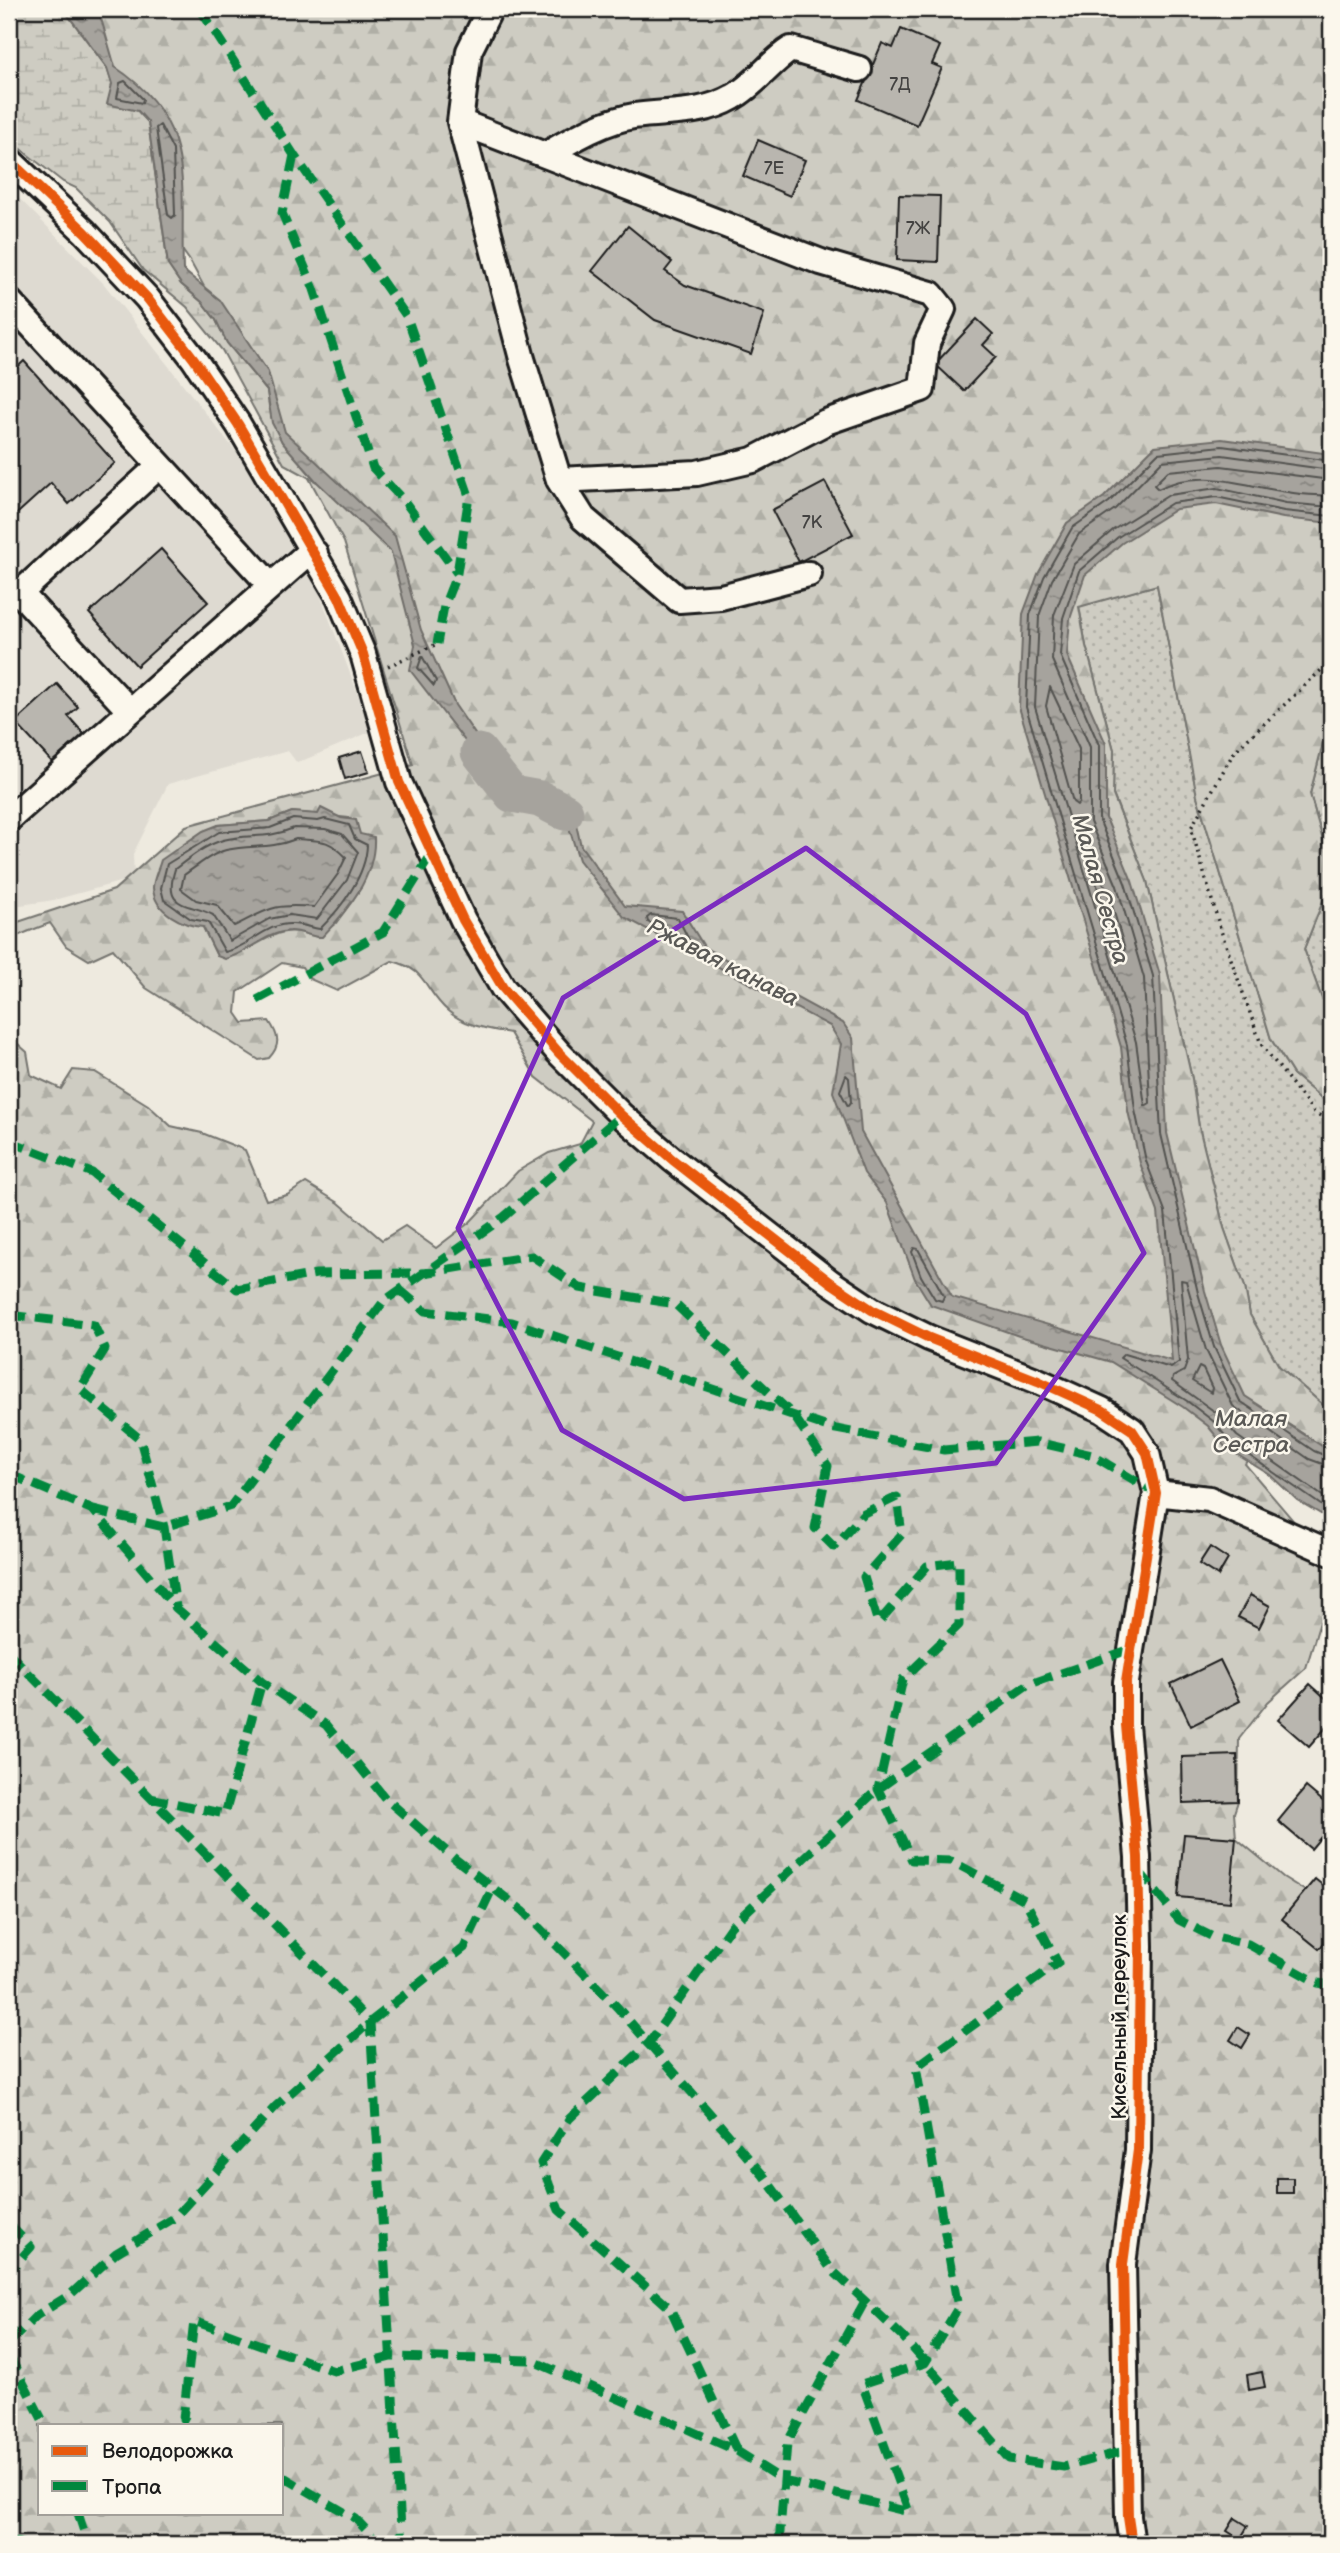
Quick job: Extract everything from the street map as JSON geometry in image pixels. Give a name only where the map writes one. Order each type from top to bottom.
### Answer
[{"type":"street","points":[[489,9],[469,51],[460,122],[522,359],[559,480],[583,518],[679,600],[721,597],[810,574]]},
{"type":"street","points":[[545,155],[583,134],[632,116],[691,112],[734,97],[773,61],[792,49],[859,69]]},
{"type":"street","points":[[460,122],[821,262],[931,294],[943,309],[927,343],[922,389],[826,422],[753,460],[697,473],[559,480]]},
{"type":"street","points":[[9,160],[85,232],[147,299],[194,359],[239,424],[339,597],[363,654],[399,782],[458,909],[503,988],[559,1053],[621,1115],[673,1160],[830,1282],[872,1310],[929,1338],[1038,1381],[1102,1410],[1132,1430],[1147,1453],[1156,1493],[1209,1499],[1331,1553]]},
{"type":"street","points":[[9,301],[271,586]]},
{"type":"street","points":[[130,711],[14,594],[159,466]]},
{"type":"street","points":[[9,819],[305,556],[315,553]]},
{"type":"street","name":"Кисельный переулок","points":[[1132,2544],[1128,2517],[1123,2264],[1138,2150],[1139,1899],[1135,1795],[1126,1725],[1126,1682],[1156,1493]]},
{"type":"path","points":[[410,656],[437,644]]},
{"type":"path","points":[[1331,661],[1234,752],[1191,828],[1220,928],[1261,1044],[1313,1111],[1331,1123]]},
{"type":"highlighted area","points":[[806,848],[1026,1014],[1144,1253],[996,1463],[684,1499],[562,1430],[458,1228],[563,998]]},
{"type":"shaded area","points":[[9,188],[104,284],[293,524],[372,731],[297,763],[288,751],[168,784],[133,854],[134,878],[54,900],[14,906],[9,905]]},
{"type":"green space","points":[[9,9],[67,9],[68,15],[107,68],[112,84],[148,122],[168,265],[181,284],[202,302],[216,320],[227,343],[267,391],[269,406],[282,442],[317,482],[284,464],[222,350],[187,307],[143,270],[110,222],[76,188],[63,182],[9,140]]},
{"type":"green space","points":[[39,9],[1331,9],[1331,738],[1323,743],[1310,794],[1327,855],[1326,893],[1304,949],[1322,999],[1331,1006],[1331,1106],[1293,1074],[1271,1039],[1197,796],[1157,585],[1079,607],[1086,646],[1114,750],[1113,795],[1147,881],[1192,1079],[1199,1127],[1224,1228],[1245,1287],[1250,1315],[1279,1366],[1331,1412],[1331,1452],[1275,1416],[1245,1464],[1331,1565],[1331,1621],[1320,1622],[1306,1668],[1268,1702],[1239,1739],[1238,1801],[1234,1813],[1236,1838],[1283,1877],[1331,1907],[1331,2544],[9,2544],[9,1036],[27,1052],[31,1075],[61,1089],[73,1070],[95,1072],[148,1105],[171,1126],[202,1133],[245,1150],[266,1200],[287,1195],[306,1183],[339,1203],[382,1240],[405,1226],[436,1248],[470,1222],[518,1171],[549,1153],[580,1144],[592,1121],[536,1077],[510,1033],[477,1026],[455,1016],[440,1003],[419,975],[412,969],[392,961],[337,991],[310,979],[302,967],[282,963],[238,992],[236,1013],[243,1023],[269,1021],[277,1036],[273,1053],[269,1058],[259,1060],[146,988],[113,949],[89,960],[66,946],[50,923],[17,936],[9,935],[9,925],[114,890],[186,826],[413,765],[344,542],[190,261],[113,152]],"holes":[[[292,812],[349,818],[360,834],[361,888],[336,923],[317,937],[301,932],[276,934],[244,951],[217,956],[203,927],[218,825],[269,821]]]},
{"type":"green space","points":[[1157,585],[1197,796],[1271,1039],[1293,1074],[1331,1106],[1331,1412],[1279,1366],[1250,1315],[1245,1287],[1224,1228],[1199,1127],[1192,1079],[1147,881],[1113,794],[1114,750],[1086,646],[1079,606]]},
{"type":"green space","points":[[1331,738],[1331,1006],[1322,999],[1304,949],[1326,893],[1327,855],[1310,794],[1323,743]]},
{"type":"water","name":"Малая Сестра","points":[[67,9],[95,9],[100,15],[115,67],[142,88],[160,110],[172,132],[179,156],[183,270],[220,300],[268,372],[285,432],[395,536],[421,630],[455,705],[512,788],[573,811],[581,846],[625,906],[682,911],[705,948],[843,1023],[853,1038],[861,1132],[952,1297],[1172,1361],[1158,1212],[1140,1163],[1128,1111],[1121,1047],[1019,707],[1023,614],[1038,574],[1067,523],[1104,497],[1155,446],[1222,439],[1331,454],[1331,523],[1283,518],[1216,504],[1176,509],[1122,543],[1085,575],[1070,619],[1067,655],[1106,744],[1106,818],[1132,881],[1160,975],[1167,1133],[1205,1291],[1221,1345],[1245,1396],[1331,1452],[1331,1520],[1297,1500],[1270,1475],[1225,1447],[1208,1426],[1183,1407],[1111,1362],[1019,1336],[931,1305],[915,1279],[887,1203],[864,1173],[833,1092],[841,1044],[830,1026],[624,917],[579,860],[567,821],[499,785],[410,670],[415,645],[391,552],[317,482],[282,442],[272,423],[267,391],[227,343],[216,320],[202,302],[181,284],[168,265],[148,122],[138,111],[107,104],[112,84],[107,68],[68,15]]},
{"type":"water","points":[[321,808],[341,818],[356,820],[360,834],[374,837],[365,879],[350,904],[322,937],[294,931],[281,932],[225,959],[217,956],[203,927],[187,924],[171,916],[164,911],[155,897],[153,888],[161,860],[203,831],[218,825],[269,821],[292,812],[318,814]]},
{"type":"building","points":[[901,29],[940,46],[932,64],[942,68],[917,125],[858,100],[882,43],[893,48]]},
{"type":"building","points":[[758,140],[805,160],[790,196],[743,176]]},
{"type":"building","points":[[899,195],[940,196],[938,262],[897,260]]},
{"type":"building","points":[[628,226],[672,262],[665,271],[685,285],[764,313],[751,354],[655,320],[592,271]]},
{"type":"building","points":[[977,319],[993,334],[983,345],[996,357],[964,391],[935,364]]},
{"type":"building","points":[[24,361],[115,463],[69,504],[51,483],[9,521],[9,375]]},
{"type":"building","points":[[825,482],[853,534],[799,562],[772,510]]},
{"type":"building","points":[[161,549],[208,602],[137,666],[89,613]]},
{"type":"building","points":[[57,684],[78,707],[68,716],[85,735],[53,763],[15,722]]},
{"type":"building","points":[[362,751],[369,772],[345,779],[339,758]]},
{"type":"building","points":[[1210,1547],[1228,1559],[1218,1576],[1199,1564]]},
{"type":"building","points":[[1250,1595],[1270,1606],[1259,1628],[1238,1617]]},
{"type":"building","points":[[1220,1660],[1240,1701],[1191,1726],[1171,1684]]},
{"type":"building","points":[[1310,1684],[1331,1703],[1331,1722],[1309,1747],[1278,1720]]},
{"type":"building","points":[[1237,1755],[1238,1801],[1183,1803],[1182,1757]]},
{"type":"building","points":[[1306,1787],[1331,1808],[1331,1825],[1311,1849],[1278,1821]]},
{"type":"building","points":[[1184,1834],[1236,1838],[1230,1902],[1178,1897]]},
{"type":"building","points":[[1315,1879],[1331,1892],[1331,1934],[1319,1949],[1282,1919]]},
{"type":"building","points":[[1238,2027],[1250,2035],[1242,2048],[1230,2040]]},
{"type":"building","points":[[1277,2178],[1293,2178],[1293,2193],[1277,2193]]},
{"type":"building","points":[[1262,2372],[1265,2387],[1249,2390],[1247,2375]]},
{"type":"building","points":[[1235,2518],[1248,2526],[1240,2539],[1227,2531]]},
{"type":"waterway","name":"Ржавая канава","points":[[479,752],[512,794],[540,799],[565,812]]},
{"type":"marked path","points":[[200,9],[294,155],[407,317],[469,496],[457,573],[444,606],[437,644]]},
{"type":"marked path","points":[[294,155],[282,213],[314,289],[373,468],[405,502],[457,573]]},
{"type":"marked path","points":[[257,1000],[383,932],[431,855]]},
{"type":"marked path","points":[[9,1061],[12,1058]]},
{"type":"marked path","points":[[93,1510],[164,1527],[231,1506],[384,1301],[504,1217],[621,1115]]},
{"type":"marked path","points":[[9,1141],[92,1173],[237,1289],[316,1274],[424,1273],[532,1256],[580,1288],[675,1304],[794,1416],[828,1466],[815,1528],[834,1547],[864,1513],[897,1497],[902,1534],[864,1577],[878,1623],[927,1566],[959,1562],[959,1625],[903,1679],[878,1789],[912,1860],[951,1861],[1025,1900],[1058,1963],[916,2067],[958,2308],[925,2363],[862,2384],[909,2512],[784,2481],[737,2451],[531,2360],[391,2357],[334,2371],[194,2321],[183,2419],[192,2424]]},
{"type":"marked path","points":[[400,1290],[425,1311],[512,1322],[831,1428],[944,1450],[1037,1442],[1092,1455],[1156,1493]]},
{"type":"marked path","points":[[9,1315],[94,1325],[105,1349],[80,1389],[140,1439],[164,1527],[176,1607]]},
{"type":"marked path","points":[[9,1474],[93,1510],[176,1608],[262,1682],[326,1725],[385,1798],[454,1858],[523,1911],[617,2007],[714,2118],[763,2175],[831,2269],[903,2337],[1009,2459],[1064,2467],[1128,2450]]},
{"type":"marked path","points":[[737,2451],[670,2308],[559,2210],[541,2163],[569,2119],[649,2043],[731,1926],[878,1789],[1027,1685],[1131,1649]]},
{"type":"marked path","points":[[9,1653],[370,2022],[402,2544]]},
{"type":"marked path","points":[[150,1798],[225,1814],[262,1682]]},
{"type":"marked path","points":[[1139,1871],[1179,1920],[1211,1936],[1248,1944],[1318,1983],[1331,1985]]},
{"type":"marked path","points":[[9,2343],[36,2316],[71,2294],[116,2253],[174,2218],[276,2106],[370,2022],[464,1948],[493,1887]]},
{"type":"marked path","points":[[9,2224],[31,2247],[9,2272]]},
{"type":"marked path","points":[[779,2544],[787,2443],[865,2301]]},
{"type":"marked path","points":[[9,2355],[44,2424]]},
{"type":"marked path","points":[[284,2477],[356,2519],[379,2544]]},
{"type":"marked path","points":[[78,2514],[88,2544]]},
{"type":"marked path","points":[[9,2540],[23,2544]]},
{"type":"cycle path","points":[[9,160],[85,232],[147,298],[194,359],[238,424],[339,597],[363,654],[399,782],[463,920],[503,988],[559,1053],[621,1115],[673,1160],[830,1282],[872,1310],[929,1338],[1038,1381],[1102,1410],[1132,1430],[1147,1453],[1156,1493],[1126,1682],[1126,1725],[1138,1857],[1140,1946],[1138,2150],[1123,2264],[1128,2517],[1132,2544]]}]
